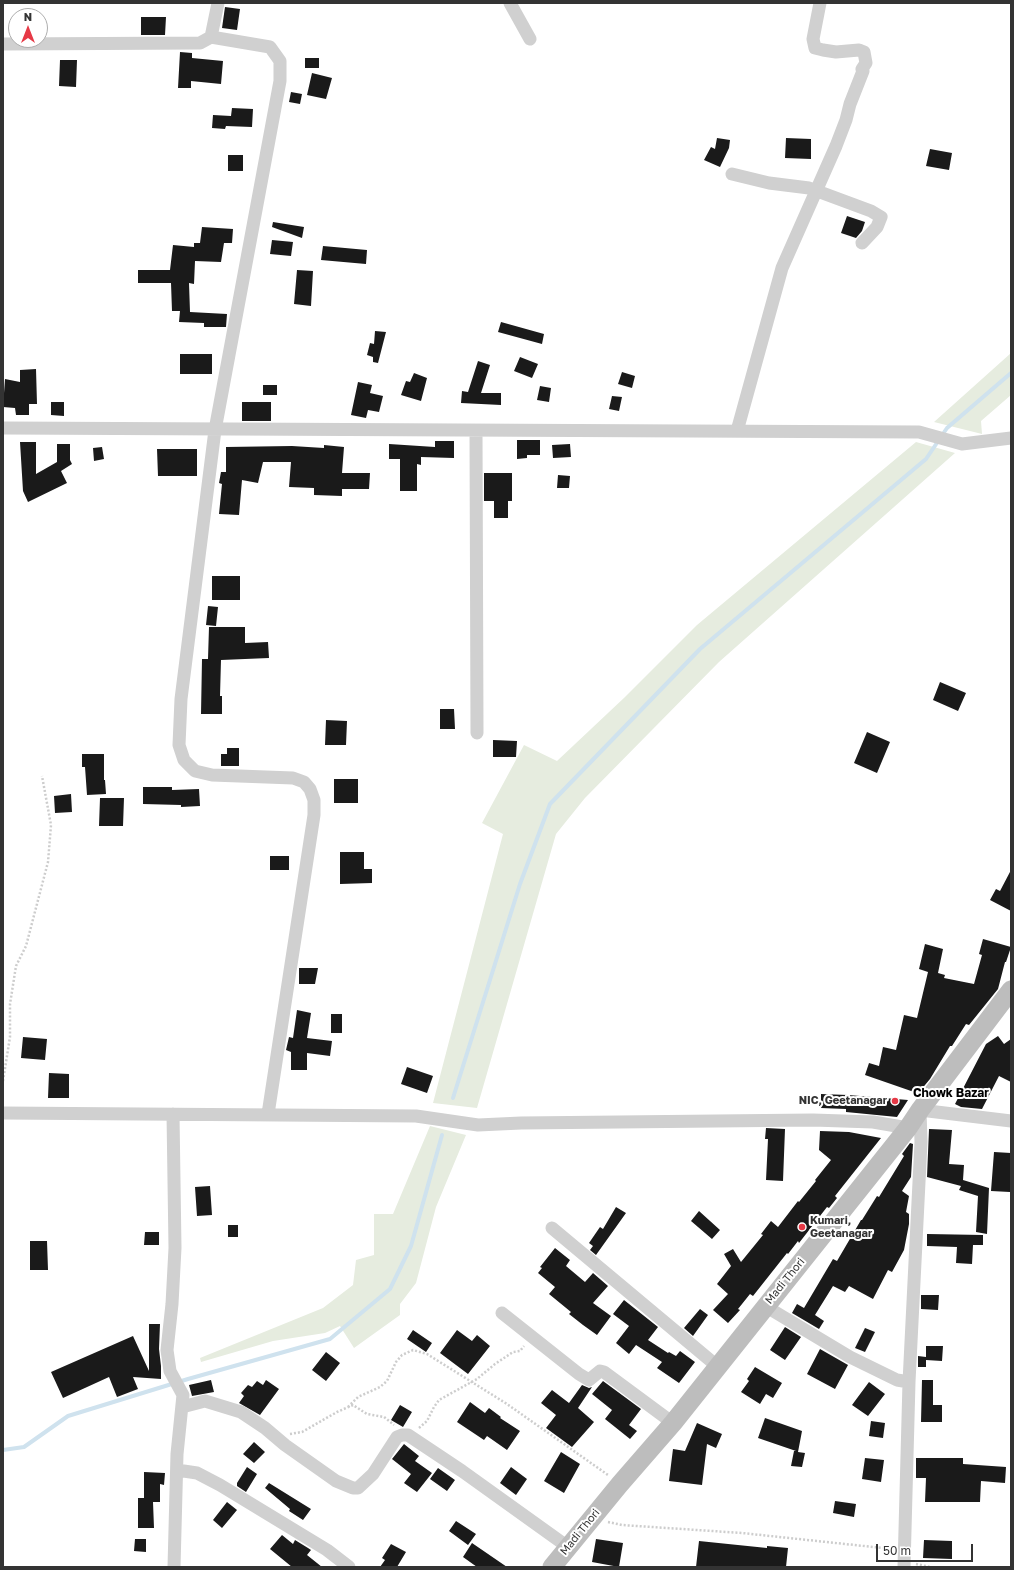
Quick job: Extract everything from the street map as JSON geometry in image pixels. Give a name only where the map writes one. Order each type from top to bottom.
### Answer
[{"type":"main road","name":"Madi Thori","points":[[552,1567],[597,1511],[673,1422],[908,1128],[1011,990]]},
{"type":"street","points":[[211,38],[218,3]]},
{"type":"street","points":[[510,3],[530,39]]},
{"type":"street","points":[[737,431],[782,268],[817,192],[822,176],[846,120],[850,104],[863,71],[862,69],[866,63],[864,52],[859,50],[836,52],[815,48],[813,39],[820,3]]},
{"type":"street","points":[[3,44],[200,43],[211,38],[270,47],[280,61],[280,81],[215,430],[180,699],[179,745],[184,760],[195,771],[212,775],[293,778],[304,782],[310,789],[314,800],[314,815],[268,1114]]},
{"type":"street","points":[[732,174],[769,183],[808,188],[871,211],[881,217],[877,227],[862,243]]},
{"type":"street","points":[[3,428],[919,432],[962,444],[1011,438]]},
{"type":"street","points":[[476,430],[476,733]]},
{"type":"street","points":[[904,1567],[909,1382],[921,1142],[920,1110],[1011,1121]]},
{"type":"street","points":[[3,1113],[416,1116],[478,1125],[521,1123],[813,1120],[873,1122],[908,1128]]},
{"type":"street","points":[[173,1114],[175,1248],[168,1350],[170,1371],[183,1401],[177,1470],[174,1567]]},
{"type":"street","points":[[552,1228],[717,1366]]},
{"type":"street","points":[[765,1306],[850,1357],[897,1380],[909,1382]]},
{"type":"street","points":[[502,1313],[584,1377],[589,1380],[600,1371],[604,1372],[673,1422]]},
{"type":"street","points":[[183,1401],[205,1401],[241,1412],[336,1481],[353,1488],[358,1488],[373,1474],[397,1438],[402,1435],[410,1437],[462,1471],[568,1547]]},
{"type":"street","points":[[177,1470],[197,1473],[220,1485],[327,1550],[349,1567]]},
{"type":"path","points":[[3,1081],[10,1037],[10,1004],[16,966],[26,946],[48,862],[51,825],[42,776]]},
{"type":"path","points":[[274,1435],[302,1432],[353,1405],[367,1414],[384,1417],[410,1437],[427,1421],[439,1400],[477,1379],[495,1364],[513,1352],[520,1351],[526,1344]]},
{"type":"path","points":[[348,1407],[358,1397],[380,1387],[387,1381],[396,1362],[402,1355],[413,1350],[428,1354],[513,1408],[620,1484]]},
{"type":"path","points":[[597,1511],[607,1522],[622,1525],[742,1533],[904,1549]]},
{"type":"shaded area","points":[[1011,353],[1011,395],[981,421],[982,434],[934,422]]},
{"type":"shaded area","points":[[916,442],[955,453],[719,662],[585,798],[556,834],[477,1108],[433,1103],[503,834],[482,823],[524,745],[557,761],[625,697],[697,625]]},
{"type":"shaded area","points":[[430,1126],[466,1135],[436,1207],[416,1283],[400,1304],[400,1315],[354,1348],[340,1326],[325,1333],[273,1341],[201,1362],[200,1358],[323,1308],[353,1285],[356,1260],[374,1255],[374,1214],[393,1214]]},
{"type":"building","points":[[225,7],[240,9],[237,30],[222,28]]},
{"type":"building","points":[[141,17],[166,17],[165,35],[141,35]]},
{"type":"building","points":[[180,52],[192,53],[192,58],[223,61],[221,84],[191,81],[191,88],[178,88]]},
{"type":"building","points":[[305,58],[319,58],[319,68],[305,68]]},
{"type":"building","points":[[60,60],[77,60],[76,87],[59,86]]},
{"type":"building","points":[[312,73],[332,78],[326,99],[307,95]]},
{"type":"building","points":[[291,92],[302,94],[300,104],[289,102]]},
{"type":"building","points":[[232,108],[253,109],[252,127],[226,126],[225,129],[212,128],[213,115],[231,116]]},
{"type":"building","points":[[717,138],[730,140],[729,148],[720,167],[704,160],[711,147],[715,149]]},
{"type":"building","points":[[786,138],[811,139],[811,159],[785,158]]},
{"type":"building","points":[[930,149],[952,153],[949,170],[926,166]]},
{"type":"building","points":[[228,155],[243,155],[243,171],[228,171]]},
{"type":"building","points":[[847,216],[865,222],[862,231],[856,238],[841,233]]},
{"type":"building","points":[[273,222],[304,227],[302,238],[272,227]]},
{"type":"building","points":[[202,227],[233,229],[232,243],[224,243],[221,262],[195,261],[194,284],[189,283],[190,312],[227,314],[226,327],[204,327],[204,323],[179,322],[180,311],[172,311],[171,283],[138,283],[138,270],[170,270],[173,245],[194,247],[194,243],[200,243]]},
{"type":"building","points":[[272,240],[293,242],[291,256],[270,254]]},
{"type":"building","points":[[323,246],[367,250],[366,264],[321,260]]},
{"type":"building","points":[[297,270],[313,271],[311,306],[294,304]]},
{"type":"building","points":[[501,322],[544,334],[542,344],[498,332]]},
{"type":"building","points":[[375,331],[386,332],[378,363],[373,362],[373,357],[367,355],[370,343],[374,344]]},
{"type":"building","points":[[180,354],[212,354],[212,374],[180,374]]},
{"type":"building","points":[[520,357],[538,364],[532,378],[514,371]]},
{"type":"building","points":[[478,361],[490,365],[481,393],[501,393],[501,405],[461,403],[462,391],[468,392]]},
{"type":"building","points":[[36,369],[37,404],[29,404],[29,415],[16,415],[15,408],[3,407],[5,379],[20,382],[20,370]]},
{"type":"building","points":[[622,372],[635,376],[632,388],[618,384]]},
{"type":"building","points":[[414,373],[427,378],[421,401],[401,395],[406,381],[410,382]]},
{"type":"building","points":[[358,382],[372,385],[370,393],[383,396],[379,412],[368,410],[366,418],[351,415]]},
{"type":"building","points":[[263,385],[277,385],[277,395],[263,395]]},
{"type":"building","points":[[540,386],[551,388],[549,402],[537,400]]},
{"type":"building","points":[[612,396],[622,397],[619,411],[609,409]]},
{"type":"building","points":[[51,402],[64,402],[64,416],[51,415]]},
{"type":"building","points":[[242,402],[271,402],[271,421],[242,421]]},
{"type":"building","points":[[517,440],[540,440],[540,455],[527,455],[527,458],[517,459]]},
{"type":"building","points":[[435,441],[454,441],[454,458],[421,457],[421,465],[417,464],[417,491],[400,491],[400,459],[389,459],[389,444],[435,447]]},
{"type":"building","points":[[20,442],[36,442],[36,474],[57,462],[57,444],[70,444],[70,460],[72,464],[61,471],[67,483],[28,502],[23,491]]},
{"type":"building","points":[[570,444],[571,457],[553,458],[552,445]]},
{"type":"building","points":[[324,445],[344,447],[342,473],[370,473],[369,489],[342,489],[342,496],[314,495],[314,488],[289,487],[291,462],[263,462],[258,483],[242,480],[239,515],[219,514],[222,484],[219,483],[221,472],[226,472],[226,447],[292,446],[324,448]]},
{"type":"building","points":[[102,447],[104,459],[94,461],[93,448]]},
{"type":"building","points":[[157,449],[197,449],[197,476],[158,476]]},
{"type":"building","points":[[484,473],[512,473],[512,501],[508,501],[508,518],[494,518],[494,501],[484,501]]},
{"type":"building","points":[[558,475],[570,476],[569,488],[557,488]]},
{"type":"building","points":[[212,576],[240,576],[240,600],[212,600]]},
{"type":"building","points":[[208,606],[218,607],[216,626],[206,625]]},
{"type":"building","points":[[209,627],[245,627],[245,643],[268,642],[269,658],[221,660],[220,696],[222,696],[222,714],[201,714],[202,659],[208,659]]},
{"type":"building","points":[[940,682],[966,693],[958,711],[933,700]]},
{"type":"building","points":[[440,709],[454,709],[455,729],[440,729]]},
{"type":"building","points":[[326,720],[347,721],[346,745],[325,745]]},
{"type":"building","points":[[867,732],[890,742],[877,773],[854,763]]},
{"type":"building","points":[[493,740],[517,741],[516,757],[493,757]]},
{"type":"building","points":[[227,748],[239,748],[239,766],[221,766],[221,754],[227,754]]},
{"type":"building","points":[[82,754],[104,754],[104,780],[106,794],[87,795],[85,767],[82,767]]},
{"type":"building","points":[[334,779],[358,779],[358,803],[334,803]]},
{"type":"building","points":[[143,787],[172,787],[172,790],[199,789],[200,806],[181,807],[181,805],[143,804]]},
{"type":"building","points":[[71,794],[72,812],[55,813],[54,796]]},
{"type":"building","points":[[100,798],[124,798],[123,826],[99,826]]},
{"type":"building","points":[[340,852],[364,852],[364,869],[372,869],[372,883],[340,884]]},
{"type":"building","points":[[270,856],[289,856],[289,870],[270,870]]},
{"type":"building","points":[[1011,870],[1011,911],[990,900],[996,889],[1000,891]]},
{"type":"building","points":[[983,939],[1011,947],[1005,962],[998,989],[969,1025],[966,1024],[952,1046],[950,1046],[930,1079],[920,1091],[917,1089],[914,1092],[865,1075],[869,1063],[879,1066],[883,1047],[896,1050],[904,1015],[917,1018],[928,972],[919,969],[925,944],[943,949],[938,973],[945,975],[944,978],[974,984],[982,955],[979,954]]},
{"type":"building","points":[[299,968],[318,968],[315,984],[299,984]]},
{"type":"building","points":[[297,1010],[311,1013],[307,1038],[332,1041],[330,1056],[307,1053],[307,1070],[291,1070],[291,1052],[286,1050],[289,1037],[293,1038]]},
{"type":"building","points":[[331,1014],[342,1014],[342,1033],[331,1033]]},
{"type":"building","points":[[998,1036],[1004,1044],[1011,1039],[1011,1082],[999,1076],[982,1109],[961,1107],[955,1104],[986,1044]]},
{"type":"building","points":[[23,1037],[47,1039],[45,1060],[21,1058]]},
{"type":"building","points":[[407,1067],[433,1076],[427,1093],[401,1084]]},
{"type":"building","points":[[49,1073],[69,1074],[69,1098],[48,1098]]},
{"type":"building","points":[[821,1094],[908,1100],[897,1117],[846,1112],[846,1109],[821,1108]]},
{"type":"building","points":[[766,1128],[785,1129],[783,1181],[766,1180],[768,1139],[765,1139]]},
{"type":"building","points":[[929,1129],[952,1130],[949,1164],[964,1165],[963,1180],[989,1188],[987,1234],[976,1232],[978,1196],[959,1190],[961,1186],[927,1177]]},
{"type":"building","points":[[820,1131],[849,1132],[881,1138],[835,1196],[837,1198],[829,1208],[827,1207],[799,1243],[798,1241],[788,1254],[787,1253],[753,1296],[750,1294],[738,1309],[740,1310],[728,1323],[713,1310],[728,1294],[717,1284],[731,1266],[724,1254],[733,1249],[741,1262],[763,1235],[761,1234],[771,1221],[778,1227],[816,1181],[815,1180],[831,1160],[819,1150]]},
{"type":"building","points":[[910,1143],[913,1144],[911,1177],[902,1191],[909,1196],[906,1212],[909,1214],[909,1224],[904,1250],[892,1272],[888,1270],[873,1299],[849,1286],[845,1292],[833,1286],[815,1315],[824,1321],[819,1329],[792,1313],[797,1304],[804,1308],[833,1259],[837,1261],[861,1220],[877,1196],[879,1197],[904,1156],[902,1154]]},
{"type":"building","points":[[994,1152],[1011,1153],[1010,1192],[991,1191]]},
{"type":"building","points":[[210,1186],[212,1215],[197,1216],[195,1187]]},
{"type":"building","points":[[616,1207],[626,1213],[596,1255],[590,1250],[593,1246],[589,1243],[600,1227],[603,1229]]},
{"type":"building","points":[[699,1211],[720,1230],[712,1239],[691,1221]]},
{"type":"building","points":[[228,1225],[238,1225],[238,1237],[228,1237]]},
{"type":"building","points":[[145,1232],[159,1232],[159,1245],[144,1245]]},
{"type":"building","points":[[927,1234],[983,1235],[983,1245],[973,1245],[972,1264],[956,1263],[957,1247],[927,1246]]},
{"type":"building","points":[[30,1241],[47,1241],[48,1270],[30,1270]]},
{"type":"building","points":[[555,1248],[570,1260],[566,1266],[585,1282],[593,1273],[608,1286],[593,1303],[611,1316],[597,1335],[569,1314],[571,1312],[549,1294],[555,1287],[538,1273],[542,1268],[540,1267]]},
{"type":"building","points":[[921,1295],[939,1295],[938,1310],[921,1309]]},
{"type":"building","points":[[624,1300],[658,1327],[648,1340],[668,1353],[669,1352],[676,1356],[680,1351],[695,1362],[679,1383],[657,1368],[662,1362],[636,1345],[629,1354],[616,1343],[629,1326],[613,1314]]},
{"type":"building","points":[[700,1309],[708,1315],[693,1336],[684,1328]]},
{"type":"building","points":[[149,1324],[160,1324],[159,1349],[161,1379],[133,1377],[138,1389],[117,1397],[109,1377],[63,1398],[51,1372],[133,1336],[149,1371]]},
{"type":"building","points":[[785,1327],[801,1337],[785,1360],[770,1350]]},
{"type":"building","points":[[865,1328],[875,1332],[865,1352],[855,1348]]},
{"type":"building","points":[[413,1330],[432,1343],[426,1352],[407,1339]]},
{"type":"building","points":[[457,1330],[472,1341],[477,1335],[490,1346],[468,1374],[440,1353]]},
{"type":"building","points":[[926,1346],[943,1346],[942,1361],[926,1360],[926,1367],[918,1367],[918,1356],[926,1357]]},
{"type":"building","points":[[820,1349],[848,1365],[835,1389],[807,1374]]},
{"type":"building","points":[[326,1352],[340,1363],[326,1381],[312,1370]]},
{"type":"building","points":[[755,1367],[782,1383],[773,1398],[766,1394],[760,1404],[741,1392],[749,1381],[747,1379]]},
{"type":"building","points":[[211,1380],[214,1392],[192,1396],[189,1385]]},
{"type":"building","points":[[266,1380],[279,1389],[260,1415],[239,1403],[244,1396],[241,1393],[248,1385],[252,1387],[257,1381],[263,1385]]},
{"type":"building","points":[[922,1380],[933,1380],[933,1405],[942,1405],[942,1422],[921,1422]]},
{"type":"building","points":[[603,1381],[641,1409],[629,1425],[637,1431],[630,1439],[605,1419],[612,1410],[592,1394]]},
{"type":"building","points":[[869,1382],[885,1394],[868,1416],[852,1405]]},
{"type":"building","points":[[582,1385],[589,1388],[592,1387],[578,1408],[594,1422],[572,1447],[546,1428],[556,1415],[541,1403],[552,1390],[569,1403]]},
{"type":"building","points":[[470,1402],[485,1413],[489,1408],[501,1417],[500,1418],[520,1431],[507,1450],[487,1436],[484,1440],[457,1422]]},
{"type":"building","points":[[400,1405],[412,1412],[403,1427],[391,1420]]},
{"type":"building","points":[[765,1418],[802,1431],[798,1452],[805,1453],[802,1467],[791,1466],[794,1451],[796,1451],[758,1438]]},
{"type":"building","points":[[871,1421],[885,1423],[883,1438],[869,1436]]},
{"type":"building","points":[[697,1423],[722,1434],[716,1448],[707,1444],[702,1485],[669,1481],[673,1449],[685,1451]]},
{"type":"building","points":[[254,1442],[265,1452],[254,1463],[243,1454]]},
{"type":"building","points":[[404,1444],[419,1456],[415,1461],[432,1473],[417,1492],[404,1483],[411,1474],[392,1459]]},
{"type":"building","points":[[561,1452],[580,1464],[564,1493],[544,1481]]},
{"type":"building","points":[[865,1458],[884,1460],[881,1482],[862,1479]]},
{"type":"building","points":[[916,1458],[963,1458],[963,1464],[1006,1467],[1005,1483],[981,1481],[980,1502],[925,1502],[926,1478],[916,1478]]},
{"type":"building","points":[[247,1467],[257,1474],[246,1492],[237,1486],[237,1483]]},
{"type":"building","points":[[511,1467],[527,1479],[516,1495],[500,1483]]},
{"type":"building","points":[[438,1468],[455,1480],[447,1491],[430,1479]]},
{"type":"building","points":[[144,1472],[165,1473],[164,1485],[160,1484],[160,1502],[153,1502],[154,1528],[138,1528],[138,1498],[144,1498]]},
{"type":"building","points":[[269,1483],[311,1509],[303,1520],[289,1511],[290,1509],[265,1488]]},
{"type":"building","points":[[835,1501],[856,1504],[854,1517],[833,1513]]},
{"type":"building","points":[[227,1502],[237,1510],[222,1528],[213,1520]]},
{"type":"building","points":[[456,1521],[476,1534],[468,1545],[449,1531]]},
{"type":"building","points":[[282,1535],[293,1544],[295,1540],[311,1550],[307,1555],[322,1567],[292,1567],[270,1549]]},
{"type":"building","points":[[135,1539],[146,1539],[146,1552],[134,1551]]},
{"type":"building","points":[[596,1539],[623,1543],[619,1567],[592,1562]]},
{"type":"building","points":[[924,1540],[952,1541],[952,1559],[923,1558]]},
{"type":"building","points":[[699,1541],[767,1548],[767,1546],[788,1548],[786,1567],[696,1567]]},
{"type":"building","points":[[472,1543],[507,1567],[477,1567],[463,1557]]},
{"type":"building","points":[[391,1544],[406,1552],[397,1567],[380,1567],[385,1560],[382,1558]]},
{"type":"waterway","points":[[453,1098],[520,884],[550,804],[700,649],[926,459],[947,428],[1011,373]]},
{"type":"waterway","points":[[3,1450],[24,1447],[68,1416],[188,1379],[330,1339],[390,1289],[411,1246],[442,1135]]},
{"type":"place","name":"NIC, Geetanagar","points":[[895,1101]]},
{"type":"place","name":"Kumari, Geetanagar","points":[[802,1227]]},
{"type":"district","name":"Chowk Bazar","points":[[951,1093]]}]
